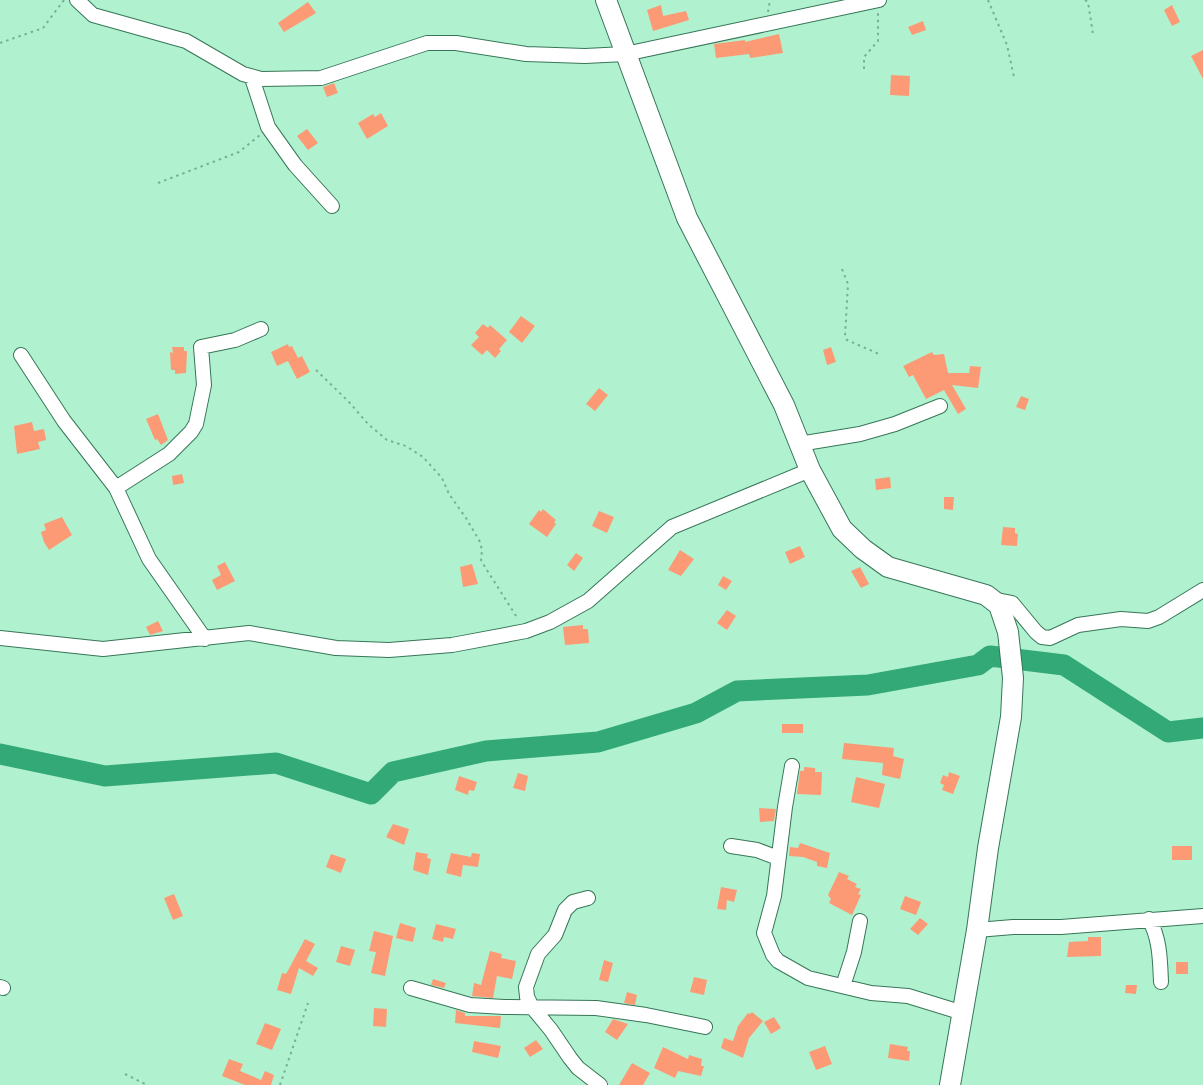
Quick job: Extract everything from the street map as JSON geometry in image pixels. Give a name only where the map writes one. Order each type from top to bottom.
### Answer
[{"type":"main road","points":[[606,0],[687,218],[784,405],[810,470],[842,529],[863,549],[888,567],[986,595],[999,605],[1004,617],[1011,652],[1013,678],[1011,717],[950,1085]]},
{"type":"street","points":[[77,0],[93,15],[186,41],[252,78],[321,78],[427,43],[456,43],[526,54],[625,54],[879,0]]},
{"type":"street","points":[[252,78],[268,127],[295,165],[332,206]]},
{"type":"street","points":[[116,488],[168,454],[191,432],[196,424],[204,385],[201,347],[235,340],[261,330]]},
{"type":"street","points":[[22,355],[64,421],[116,488],[150,559],[205,639]]},
{"type":"street","points":[[799,444],[860,434],[895,424],[940,406]]},
{"type":"street","points":[[0,638],[103,649],[249,633],[336,648],[388,650],[452,645],[526,631],[550,622],[588,601],[672,527],[810,470]]},
{"type":"street","points":[[992,599],[1012,603],[1036,632],[1042,637],[1050,638],[1078,626],[1121,619],[1148,621],[1159,617],[1203,590]]},
{"type":"street","points":[[792,766],[774,896],[764,933],[769,949],[778,961],[808,978],[871,993],[908,996],[963,1013]]},
{"type":"street","points":[[731,846],[757,850],[778,858]]},
{"type":"street","points":[[588,898],[573,902],[565,910],[555,935],[538,954],[526,987],[527,997],[532,1007],[578,1068],[600,1085]]},
{"type":"street","points":[[977,930],[1013,927],[1061,927],[1203,916]]},
{"type":"street","points":[[1149,919],[1156,932],[1160,950],[1161,982]]},
{"type":"street","points":[[843,986],[854,952],[860,921]]},
{"type":"street","points":[[411,988],[470,1005],[596,1008],[646,1015],[705,1028]]},
{"type":"path","points":[[0,43],[42,28],[64,0]]},
{"type":"path","points":[[864,69],[864,56],[878,42],[879,0]]},
{"type":"path","points":[[988,0],[1007,45],[1014,77]]},
{"type":"path","points":[[1085,0],[1088,2],[1093,34]]},
{"type":"path","points":[[158,183],[239,152],[268,127]]},
{"type":"path","points":[[842,269],[848,284],[845,336],[847,340],[879,354]]},
{"type":"path","points":[[316,370],[349,402],[368,424],[387,440],[406,446],[423,456],[442,478],[449,494],[480,542],[482,550],[481,560],[526,631]]},
{"type":"path","points":[[280,1085],[308,1003]]},
{"type":"path","points":[[125,1074],[147,1085]]},
{"type":"building","points":[[308,2],[316,13],[284,32],[278,23]]},
{"type":"building","points":[[661,5],[663,16],[686,11],[689,20],[653,31],[647,10]]},
{"type":"building","points":[[1172,5],[1180,22],[1172,26],[1164,10]]},
{"type":"building","points":[[923,21],[926,30],[912,35],[908,27]]},
{"type":"building","points":[[779,34],[783,53],[750,58],[749,54],[716,58],[714,44],[745,40],[745,42]]},
{"type":"building","points":[[1203,50],[1203,79],[1191,56]]},
{"type":"building","points":[[891,75],[910,76],[909,96],[890,95]]},
{"type":"building","points":[[334,83],[338,93],[327,97],[323,87]]},
{"type":"building","points":[[381,113],[388,126],[367,139],[358,123],[373,114],[375,117]]},
{"type":"building","points":[[307,129],[318,143],[308,150],[297,136]]},
{"type":"building","points":[[521,316],[535,326],[522,343],[509,332]]},
{"type":"building","points":[[483,324],[488,328],[490,325],[507,340],[499,349],[501,351],[495,358],[487,350],[482,355],[471,345],[479,337],[475,333]]},
{"type":"building","points":[[288,344],[289,347],[292,346],[298,358],[302,356],[310,372],[297,379],[288,361],[277,366],[271,352]]},
{"type":"building","points":[[172,347],[184,347],[184,351],[187,351],[186,373],[175,374],[175,370],[171,370],[170,352],[173,353]]},
{"type":"building","points":[[831,347],[836,362],[827,365],[823,350]]},
{"type":"building","points":[[932,352],[934,355],[944,354],[948,373],[969,373],[970,366],[981,367],[978,388],[952,385],[966,409],[958,414],[944,390],[926,399],[913,375],[909,377],[903,366]]},
{"type":"building","points":[[599,388],[608,395],[595,411],[586,404]]},
{"type":"building","points":[[1021,396],[1029,399],[1025,410],[1016,407]]},
{"type":"building","points":[[158,414],[168,440],[161,445],[157,439],[155,440],[146,419]]},
{"type":"building","points":[[32,422],[34,431],[44,429],[46,440],[38,442],[40,449],[17,454],[14,426]]},
{"type":"building","points":[[182,474],[184,483],[173,485],[172,476]]},
{"type":"building","points":[[890,477],[891,488],[876,490],[875,479]]},
{"type":"building","points":[[944,497],[954,497],[953,510],[944,509]]},
{"type":"building","points":[[543,509],[556,520],[554,522],[556,524],[547,537],[529,524],[539,510],[541,512]]},
{"type":"building","points":[[599,511],[614,517],[607,533],[592,526]]},
{"type":"building","points":[[62,517],[72,535],[49,550],[41,532],[46,530],[44,524]]},
{"type":"building","points":[[1003,527],[1015,528],[1015,533],[1018,534],[1017,546],[1001,545]]},
{"type":"building","points":[[800,546],[805,557],[790,564],[785,552]]},
{"type":"building","points":[[680,550],[694,559],[681,576],[668,570]]},
{"type":"building","points":[[576,553],[583,558],[574,571],[567,565]]},
{"type":"building","points":[[225,562],[235,581],[217,590],[212,580],[221,575],[217,566]]},
{"type":"building","points":[[472,564],[478,584],[463,587],[460,567]]},
{"type":"building","points":[[860,567],[869,584],[861,588],[851,571]]},
{"type":"building","points":[[723,576],[732,581],[726,590],[718,585]]},
{"type":"building","points":[[727,610],[736,616],[727,630],[717,623]]},
{"type":"building","points":[[158,621],[163,631],[150,635],[146,627]]},
{"type":"building","points":[[583,625],[583,629],[588,629],[589,643],[565,645],[563,627]]},
{"type":"building","points":[[782,724],[803,724],[803,733],[782,733]]},
{"type":"building","points":[[844,743],[894,748],[893,756],[904,759],[900,779],[882,775],[883,763],[842,759]]},
{"type":"building","points":[[804,767],[815,768],[815,772],[822,772],[821,795],[797,794],[800,771],[804,771]]},
{"type":"building","points":[[949,772],[960,776],[953,794],[942,790],[944,785],[940,783],[943,775],[948,777]]},
{"type":"building","points":[[518,773],[528,776],[525,791],[513,788]]},
{"type":"building","points":[[459,776],[477,782],[474,791],[469,790],[468,795],[455,790]]},
{"type":"building","points":[[856,777],[885,784],[879,808],[851,802]]},
{"type":"building","points":[[759,808],[776,809],[774,821],[760,822]]},
{"type":"building","points":[[393,824],[409,829],[404,845],[386,837]]},
{"type":"building","points":[[800,843],[830,853],[827,868],[817,866],[817,862],[803,857],[789,856],[790,847],[798,848]]},
{"type":"building","points":[[1172,846],[1192,846],[1192,860],[1172,860]]},
{"type":"building","points":[[416,852],[428,854],[427,858],[431,859],[428,875],[413,870]]},
{"type":"building","points":[[451,853],[471,857],[472,853],[480,854],[478,867],[463,865],[461,877],[446,873]]},
{"type":"building","points":[[331,854],[346,859],[341,873],[326,867]]},
{"type":"building","points":[[839,872],[849,876],[847,879],[857,884],[855,887],[861,889],[858,894],[861,895],[852,915],[829,903],[831,899],[828,895]]},
{"type":"building","points":[[721,887],[737,890],[734,902],[727,900],[726,910],[717,909]]},
{"type":"building","points":[[174,894],[183,916],[173,920],[164,898]]},
{"type":"building","points":[[905,896],[921,902],[916,915],[900,909]]},
{"type":"building","points":[[920,918],[928,924],[918,935],[910,929]]},
{"type":"building","points":[[400,923],[416,928],[413,942],[396,938]]},
{"type":"building","points":[[436,924],[456,929],[453,939],[444,937],[443,942],[432,939]]},
{"type":"building","points":[[374,931],[393,936],[385,976],[371,973],[376,952],[369,951]]},
{"type":"building","points":[[1088,937],[1101,937],[1101,956],[1067,957],[1069,942],[1088,941]]},
{"type":"building","points":[[305,939],[315,944],[306,961],[318,968],[313,976],[299,968],[291,994],[277,990],[282,973],[286,974]]},
{"type":"building","points":[[341,946],[355,950],[350,966],[336,962]]},
{"type":"building","points":[[490,951],[502,954],[501,958],[516,961],[512,979],[497,976],[493,998],[472,996],[474,983],[481,985]]},
{"type":"building","points":[[604,960],[613,963],[608,982],[599,980]]},
{"type":"building","points":[[1176,962],[1188,962],[1188,974],[1176,974]]},
{"type":"building","points":[[694,977],[707,980],[704,995],[690,992]]},
{"type":"building","points":[[433,979],[446,983],[444,988],[431,985]]},
{"type":"building","points":[[1126,985],[1137,985],[1136,994],[1125,993]]},
{"type":"building","points":[[627,992],[637,995],[635,1005],[624,1003]]},
{"type":"building","points":[[374,1008],[387,1009],[386,1027],[373,1026]]},
{"type":"building","points":[[456,1010],[465,1013],[465,1016],[501,1016],[500,1028],[455,1023]]},
{"type":"building","points":[[752,1012],[763,1021],[749,1038],[743,1058],[721,1048],[724,1038],[733,1041],[738,1026],[748,1013]]},
{"type":"building","points":[[774,1017],[781,1028],[771,1034],[764,1022]]},
{"type":"building","points":[[613,1019],[628,1024],[617,1040],[605,1032]]},
{"type":"building","points":[[265,1023],[281,1029],[272,1050],[256,1044]]},
{"type":"building","points":[[536,1040],[543,1049],[530,1057],[524,1048]]},
{"type":"building","points":[[474,1041],[501,1046],[498,1058],[472,1052]]},
{"type":"building","points":[[890,1044],[908,1047],[907,1051],[910,1051],[909,1061],[888,1058]]},
{"type":"building","points":[[825,1046],[832,1064],[816,1070],[809,1052]]},
{"type":"building","points":[[663,1047],[688,1059],[689,1055],[702,1059],[701,1066],[704,1066],[701,1076],[678,1071],[675,1078],[654,1068]]},
{"type":"building","points":[[229,1059],[243,1064],[240,1071],[261,1080],[265,1071],[274,1075],[271,1085],[245,1085],[222,1076]]},
{"type":"building","points":[[632,1063],[650,1073],[643,1085],[619,1085]]},
{"type":"waterway","points":[[0,754],[105,776],[276,763],[371,794],[393,772],[486,751],[598,742],[696,713],[737,691],[868,685],[978,665],[990,656],[1064,665],[1168,732],[1203,728]]}]
